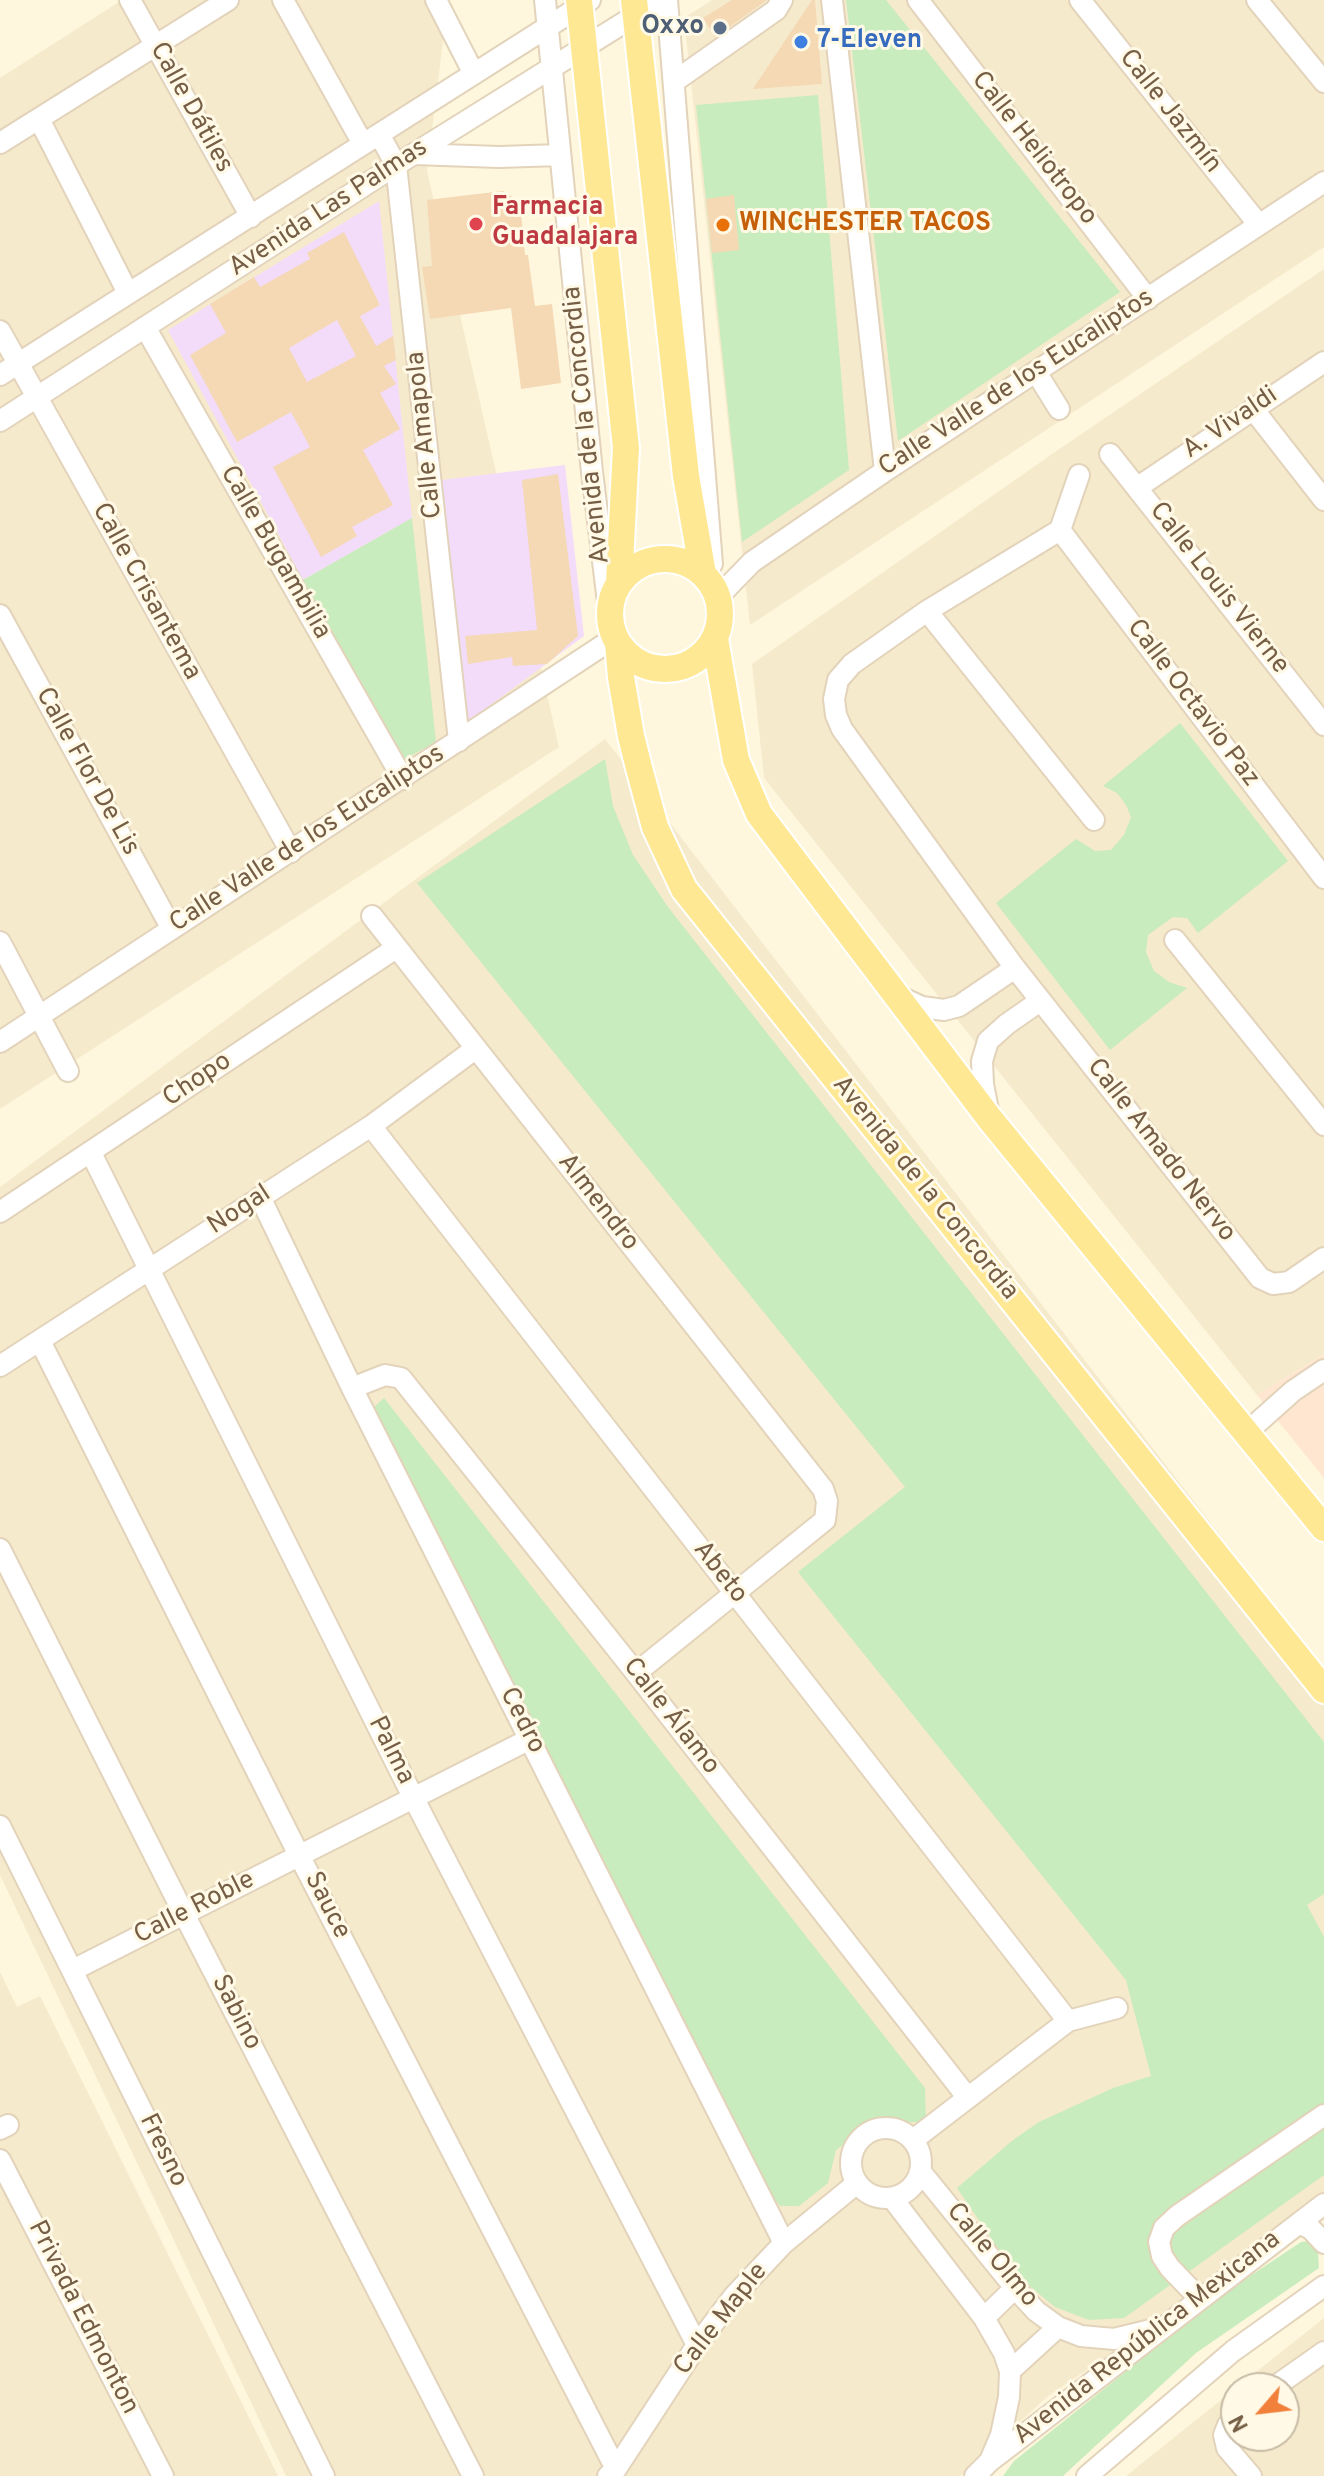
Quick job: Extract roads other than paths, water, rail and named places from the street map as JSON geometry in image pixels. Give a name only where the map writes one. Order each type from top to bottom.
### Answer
[{"type":"main road","name":"Avenida de la Concordia","points":[[583,2],[626,448],[619,582]]},
{"type":"main road","points":[[635,8],[686,476],[712,586],[720,625],[705,654],[673,670],[639,664],[624,652],[616,640],[609,610],[612,596],[619,582],[633,569],[650,560],[669,559],[688,563],[712,586]]},
{"type":"main road","points":[[715,639],[736,760],[759,814],[990,1119],[1322,1519]]},
{"type":"main road","name":"Avenida de la Concordia","points":[[616,640],[631,736],[655,827],[684,889],[1324,1690]]},
{"type":"street","name":"Calle Dátiles","points":[[130,0],[251,217]]},
{"type":"street","points":[[0,143],[228,0]]},
{"type":"street","name":"Calle Amapola","points":[[283,0],[371,139],[396,165],[459,741]]},
{"type":"street","points":[[436,0],[474,74]]},
{"type":"street","name":"Avenida de la Concordia","points":[[545,0],[609,610]]},
{"type":"street","name":"Avenida Las Palmas","points":[[0,421],[585,47],[635,8],[660,0]]},
{"type":"street","points":[[667,0],[712,586]]},
{"type":"street","points":[[675,81],[776,10],[782,0]]},
{"type":"street","points":[[832,0],[885,471]]},
{"type":"street","name":"Calle Heliotropo","points":[[918,0],[1148,299]]},
{"type":"street","name":"Calle Jazmín","points":[[1080,0],[1259,225]]},
{"type":"street","points":[[1257,0],[1324,82]]},
{"type":"street","name":"Avenida Las Palmas","points":[[0,375],[583,2]]},
{"type":"street","points":[[39,119],[128,293]]},
{"type":"street","points":[[414,154],[499,157],[560,155]]},
{"type":"street","name":"Calle Valle de los Eucaliptos","points":[[712,586],[1324,182]]},
{"type":"street","name":"Calle Bugambilia","points":[[145,327],[403,779]]},
{"type":"street","name":"Calle Crisantema","points":[[0,331],[291,852]]},
{"type":"street","name":"A. Vivaldi","points":[[1138,487],[1324,362]]},
{"type":"street","points":[[1036,372],[1059,409]]},
{"type":"street","points":[[1253,409],[1324,500]]},
{"type":"street","name":"Calle Louis Vierne","points":[[1110,454],[1324,725]]},
{"type":"street","points":[[1079,475],[1060,530],[927,611],[1094,820]]},
{"type":"street","name":"Calle Octavio Paz","points":[[1060,530],[1324,878]]},
{"type":"street","name":"Calle Amado Nervo","points":[[927,611],[852,664],[838,680],[834,699],[842,729],[1040,1001],[1260,1278],[1273,1284],[1289,1282],[1324,1258]]},
{"type":"street","name":"Calle Flor De Lis","points":[[0,615],[172,929]]},
{"type":"street","name":"Calle Valle de los Eucaliptos","points":[[0,1042],[616,640]]},
{"type":"street","name":"Almendro","points":[[372,916],[823,1489],[827,1501],[825,1520],[736,1594]]},
{"type":"street","points":[[1175,940],[1324,1125]]},
{"type":"street","points":[[0,942],[68,1071]]},
{"type":"street","name":"Chopo","points":[[0,1212],[396,948]]},
{"type":"street","points":[[893,994],[922,1007],[944,1010],[975,997],[1015,968]]},
{"type":"street","points":[[990,1119],[982,1061],[988,1041],[1040,1001]]},
{"type":"street","name":"Nogal","points":[[0,1366],[371,1126],[475,1049]]},
{"type":"street","name":"Abeto","points":[[371,1126],[1068,2021]]},
{"type":"street","name":"Palma","points":[[91,1153],[414,1799],[697,2345]]},
{"type":"street","name":"Cedro","points":[[260,1197],[352,1388],[784,2243]]},
{"type":"street","name":"Sauce","points":[[40,1341],[612,2472]]},
{"type":"street","points":[[1247,1432],[1293,1391],[1324,1370]]},
{"type":"street","name":"Calle Álamo","points":[[352,1388],[385,1375],[401,1378],[968,2098]]},
{"type":"street","name":"Sabino","points":[[0,1549],[473,2476]]},
{"type":"street","points":[[636,1673],[736,1594]]},
{"type":"street","name":"Calle Roble","points":[[73,1970],[530,1739]]},
{"type":"street","name":"Fresno","points":[[0,1826],[324,2476]]},
{"type":"street","points":[[913,2140],[1068,2021],[1117,2008]]},
{"type":"street","points":[[1199,2298],[1162,2256],[1159,2242],[1164,2228],[1324,2115]]},
{"type":"street","points":[[881,2127],[893,2128],[913,2140],[922,2160],[921,2172],[913,2186],[900,2196],[879,2198],[866,2193],[857,2183],[852,2172],[853,2148],[869,2131],[881,2127]]},
{"type":"street","name":"Privada Edmonton","points":[[0,2160],[163,2476]]},
{"type":"street","name":"Calle Olmo","points":[[921,2172],[1015,2288],[1036,2311],[1058,2327],[1081,2336],[1114,2339],[1163,2327]]},
{"type":"street","name":"Calle Maple","points":[[612,2472],[697,2345],[734,2296],[784,2243],[857,2183]]},
{"type":"street","name":"Calle Olmo","points":[[892,2198],[984,2318],[997,2338],[1010,2371],[1006,2414],[990,2461]]},
{"type":"street","name":"Avenida República Mexicana","points":[[975,2476],[990,2461],[1199,2298],[1324,2204]]},
{"type":"street","points":[[1299,2223],[1311,2229],[1324,2243]]},
{"type":"street","points":[[1087,2476],[1233,2351],[1324,2286]]},
{"type":"street","points":[[984,2318],[1015,2288]]},
{"type":"street","points":[[1010,2371],[1058,2327]]},
{"type":"street","points":[[1296,2372],[1324,2352]]},
{"type":"street","points":[[1230,2452],[1251,2476]]},
{"type":"place","name":"Oxxo","points":[[720,28]]},
{"type":"place","name":"7-Eleven","points":[[801,42]]},
{"type":"place","name":"Farmacia Guadalajara","points":[[476,224]]},
{"type":"place","name":"WINCHESTER TACOS","points":[[723,225]]}]
